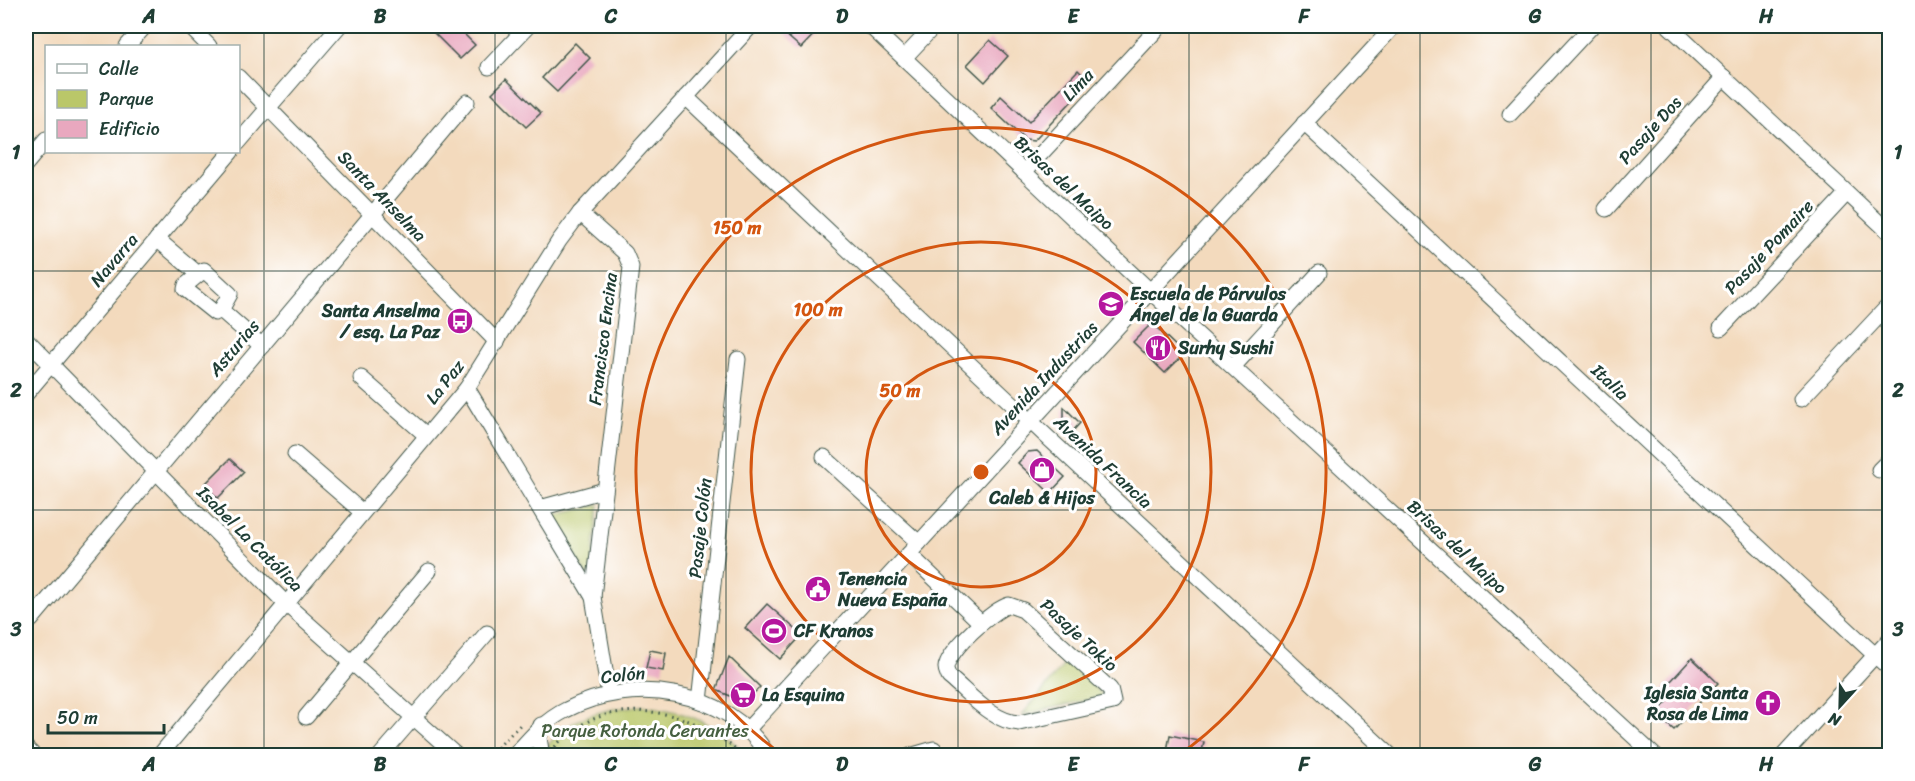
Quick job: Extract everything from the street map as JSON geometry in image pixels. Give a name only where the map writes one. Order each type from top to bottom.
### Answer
[{"type":"street","points":[[128,45],[145,26]]},
{"type":"street","points":[[189,26],[208,45]]},
{"type":"street","points":[[240,141],[339,26]]},
{"type":"street","points":[[489,67],[528,26]]},
{"type":"street","name":"La Paz","points":[[159,756],[467,388],[559,241],[580,213],[751,26]]},
{"type":"street","name":"Brisas del Maipo","points":[[870,26],[1150,291],[1655,756]]},
{"type":"street","points":[[904,58],[934,26]]},
{"type":"street","name":"Lima","points":[[1024,172],[1160,26]]},
{"type":"street","name":"Avenida Industrias","points":[[747,730],[1394,26]]},
{"type":"street","points":[[1510,114],[1592,26]]},
{"type":"street","points":[[1669,26],[1890,233]]},
{"type":"street","name":"Pasaje Dos","points":[[1606,209],[1724,77]]},
{"type":"street","name":"Santa Anselma","points":[[240,78],[497,342]]},
{"type":"street","name":"Avenida Francia","points":[[686,97],[1391,756]]},
{"type":"street","name":"Asturias","points":[[31,620],[467,102]]},
{"type":"street","name":"Italia","points":[[1304,123],[1890,669]]},
{"type":"street","points":[[26,164],[45,141]]},
{"type":"street","name":"Navarra","points":[[26,394],[230,153]]},
{"type":"street","name":"Pasaje Pomaire","points":[[1721,328],[1846,193]]},
{"type":"street","name":"Francisco Encina","points":[[580,213],[625,252],[631,267],[593,597],[609,694]]},
{"type":"street","points":[[157,239],[198,274]]},
{"type":"street","points":[[206,271],[230,294],[221,310],[212,312],[185,289],[186,285],[198,274],[206,271]]},
{"type":"street","points":[[1233,367],[1319,273]]},
{"type":"street","points":[[1801,399],[1890,304]]},
{"type":"street","points":[[221,310],[262,346]]},
{"type":"street","name":"Isabel La Católica","points":[[26,339],[286,604],[457,756]]},
{"type":"street","name":"Pasaje Colón","points":[[700,701],[738,359]]},
{"type":"street","points":[[362,378],[426,435]]},
{"type":"street","name":"Francisco Encina","points":[[467,388],[593,597]]},
{"type":"street","points":[[295,454],[362,513]]},
{"type":"street","points":[[824,458],[914,548],[981,623]]},
{"type":"street","points":[[540,508],[605,490]]},
{"type":"street","points":[[306,717],[429,571]]},
{"type":"street","name":"Pasaje Tokio","points":[[1009,605],[1023,610],[1110,690],[1113,702],[1018,723],[1008,723],[994,715],[949,677],[946,668],[950,658],[981,623],[999,608],[1009,605]]},
{"type":"street","points":[[380,756],[487,633]]},
{"type":"street","points":[[1783,756],[1890,639]]},
{"type":"street","name":"Colón","points":[[514,756],[541,725],[581,702],[609,694],[646,690],[700,701],[717,709],[747,730],[768,756]]},
{"type":"street","points":[[541,725],[539,738],[547,753]]},
{"type":"street","points":[[26,748],[34,756]]},
{"type":"street","points":[[910,756],[934,749]]},
{"type":"path","points":[[547,753],[562,738],[588,723],[616,714],[649,711],[696,722],[724,739],[741,756]]},
{"type":"green space","points":[[599,505],[590,581],[552,516]]},
{"type":"green space","points":[[1067,661],[1104,696],[1022,715]]},
{"type":"green space","name":"Parque Rotonda Cervantes","points":[[640,706],[685,714],[711,726],[724,734],[746,755],[548,756],[544,751],[563,730],[586,717]]},
{"type":"building","points":[[427,26],[456,26],[475,45],[460,59]]},
{"type":"building","points":[[776,26],[822,26],[801,48]]},
{"type":"building","points":[[990,40],[1008,56],[985,82],[967,65]]},
{"type":"building","points":[[575,43],[590,58],[557,92],[542,78]]},
{"type":"building","points":[[1078,70],[1090,82],[1034,141],[1025,140],[991,108],[1001,96],[1029,122]]},
{"type":"building","points":[[506,79],[541,113],[526,127],[492,93]]},
{"type":"building","name":"Surhy Sushi","points":[[1149,326],[1157,328],[1184,354],[1165,373],[1133,342]]},
{"type":"building","points":[[1064,407],[1080,423],[1072,432],[1064,424]]},
{"type":"building","name":"Caleb & Hijos","points":[[1037,451],[1065,477],[1050,493],[1018,463],[1028,452]]},
{"type":"building","points":[[230,459],[244,472],[218,498],[204,485]]},
{"type":"building","name":"CF Kranos","points":[[767,604],[802,635],[780,659],[745,628]]},
{"type":"building","points":[[650,650],[666,653],[663,671],[646,668]]},
{"type":"building","points":[[729,657],[760,687],[745,702],[716,690]]},
{"type":"building","points":[[1692,658],[1718,683],[1674,730],[1656,714],[1667,702],[1659,694]]},
{"type":"building","points":[[1170,735],[1204,742],[1201,756],[1166,756]]},
{"type":"place","name":"Escuela de Párvulos Ángel de la Guarda","points":[[1111,304]]},
{"type":"place","name":"Santa Anselma / esq. La Paz","points":[[460,321]]},
{"type":"place","name":"Surhy Sushi","points":[[1158,348]]},
{"type":"place","name":"Caleb & Hijos","points":[[1042,470]]},
{"type":"place","name":"Tenencia Nueva España","points":[[818,589]]},
{"type":"place","name":"CF Kranos","points":[[774,631]]},
{"type":"place","name":"La Esquina","points":[[743,695]]},
{"type":"place","name":"Iglesia Santa Rosa de Lima","points":[[1768,703]]}]
